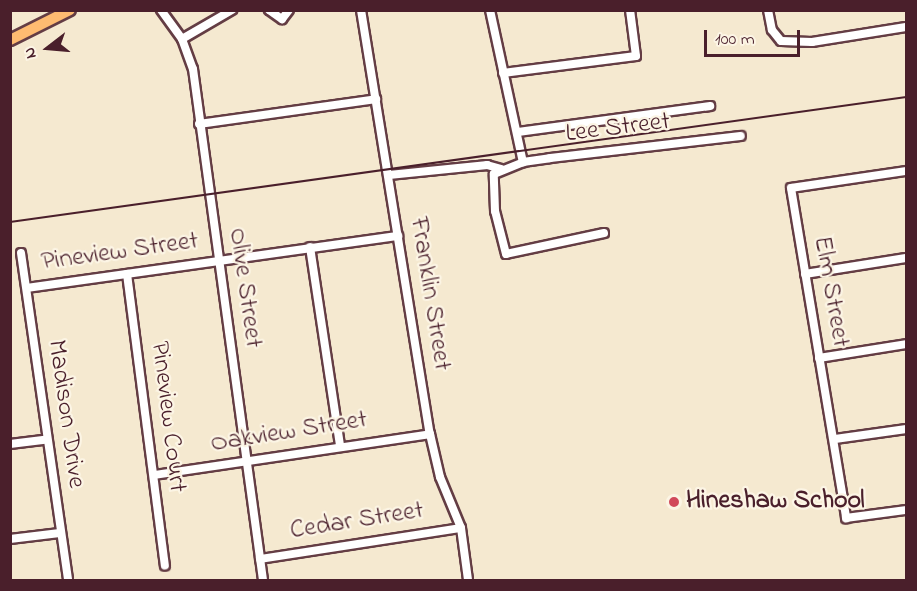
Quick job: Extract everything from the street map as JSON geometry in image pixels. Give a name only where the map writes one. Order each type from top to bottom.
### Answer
[{"type":"main road","points":[[10,39],[70,10]]},
{"type":"street","name":"Olive Street","points":[[160,10],[182,39],[193,69],[263,580]]},
{"type":"street","points":[[182,39],[232,10]]},
{"type":"street","points":[[269,10],[282,20],[289,10]]},
{"type":"street","name":"Franklin Street","points":[[361,10],[430,434],[440,477],[461,528],[468,580]]},
{"type":"street","points":[[490,10],[523,162]]},
{"type":"street","points":[[503,73],[636,56],[630,10]]},
{"type":"street","points":[[768,10],[772,30],[781,41],[812,42],[906,27]]},
{"type":"street","points":[[199,124],[376,99]]},
{"type":"street","points":[[518,132],[710,106]]},
{"type":"street","name":"Lee Street","points":[[389,176],[487,165],[501,169],[523,162],[741,136]]},
{"type":"street","points":[[501,169],[494,174],[492,185],[506,254],[604,232]]},
{"type":"street","name":"Elm Street","points":[[906,171],[791,188],[835,439],[846,518],[906,510]]},
{"type":"street","name":"Pineview Street","points":[[27,288],[398,236]]},
{"type":"street","points":[[310,247],[340,446]]},
{"type":"street","name":"Madison Drive","points":[[21,253],[45,440],[68,580]]},
{"type":"street","points":[[805,274],[906,258]]},
{"type":"street","name":"Pineview Court","points":[[127,274],[165,566]]},
{"type":"street","points":[[819,358],[906,344]]},
{"type":"street","points":[[835,439],[906,429]]},
{"type":"street","name":"Oakview Street","points":[[154,476],[430,434]]},
{"type":"street","points":[[10,444],[45,440]]},
{"type":"street","name":"Cedar Street","points":[[260,559],[461,528]]},
{"type":"street","points":[[10,539],[60,533]]},
{"type":"railway","points":[[10,222],[906,97]]},
{"type":"place","name":"Hineshaw School","points":[[674,502]]}]
